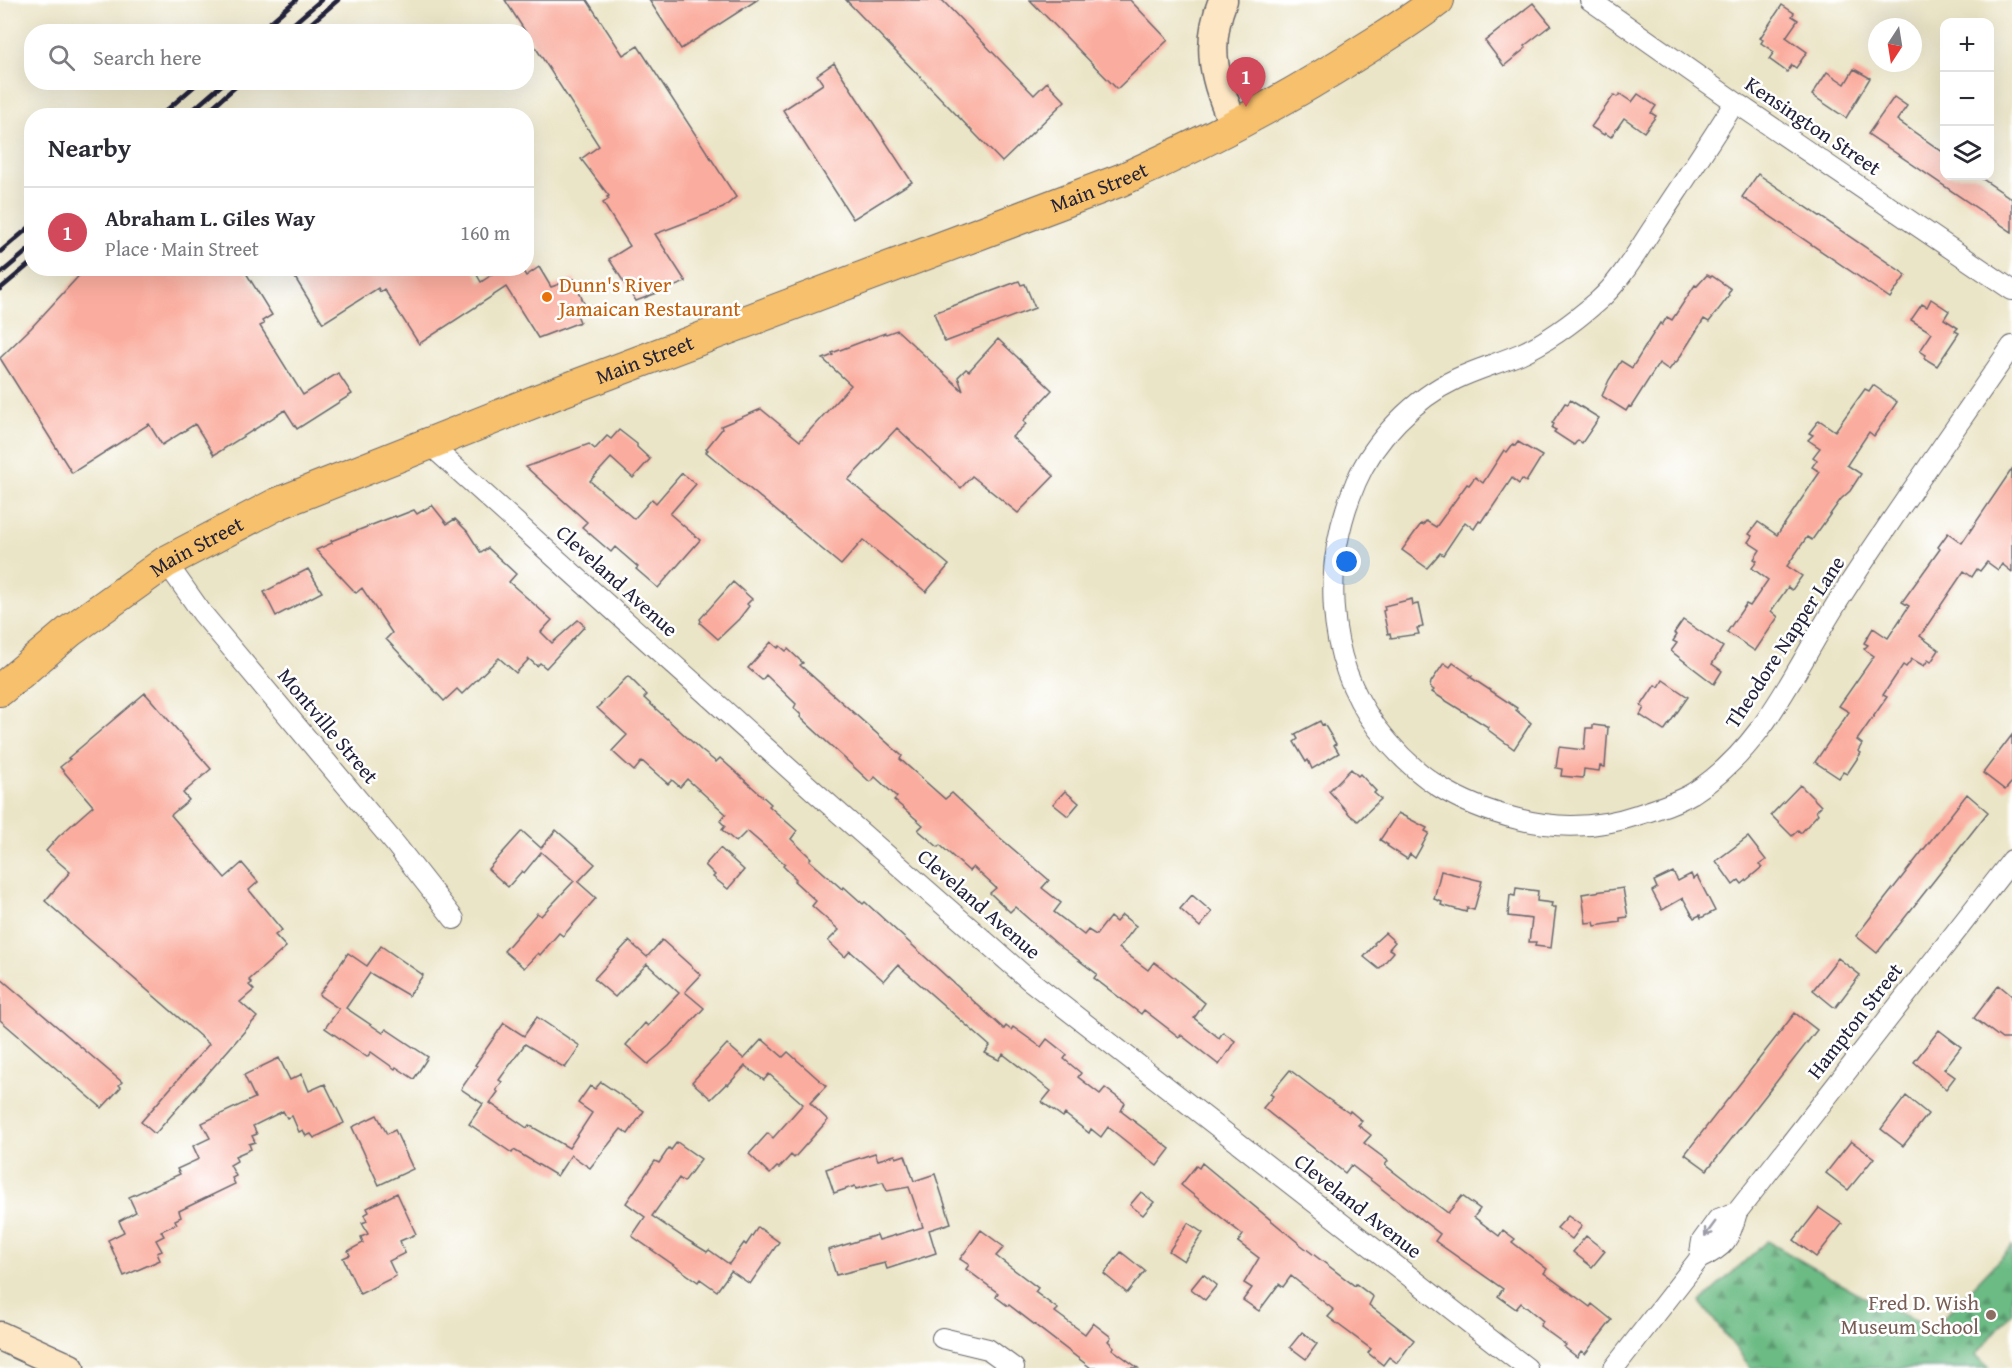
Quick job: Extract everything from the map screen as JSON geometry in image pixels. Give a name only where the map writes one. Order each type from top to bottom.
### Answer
[{"type":"main road","points":[[1223,0],[1214,28],[1212,56],[1217,81],[1234,126]]},
{"type":"main road","name":"Main Street","points":[[0,690],[70,631],[166,562],[277,504],[428,443],[1121,180],[1180,154],[1321,78],[1438,0]]},
{"type":"main road","points":[[0,1336],[70,1368]]},
{"type":"street","name":"Kensington Street","points":[[1590,0],[1735,102],[2012,290]]},
{"type":"street","name":"Theodore Napper Lane","points":[[1735,102],[1633,258],[1604,296],[1573,322],[1536,345],[1455,379],[1429,393],[1388,430],[1359,474],[1336,540],[1333,613],[1345,665],[1359,696],[1372,721],[1408,764],[1431,782],[1470,805],[1529,822],[1557,825],[1613,822],[1660,808],[1691,794],[1718,774],[1746,748],[1773,711],[1841,597],[2012,346]]},
{"type":"street","name":"Cleveland Avenue","points":[[428,443],[824,800],[1028,979],[1527,1368]]},
{"type":"street","name":"Montville Street","points":[[166,562],[202,613],[396,845],[454,919]]},
{"type":"street","name":"Hampton Street","points":[[1614,1368],[1699,1259],[1718,1250],[1732,1232],[1737,1212],[2012,860]]},
{"type":"street","points":[[942,1338],[988,1349],[1014,1368]]},
{"type":"green space","points":[[1767,1241],[1862,1296],[1933,1328],[2012,1246],[2012,1312],[1976,1355],[1989,1368],[1751,1368],[1700,1302]]},
{"type":"building","points":[[505,0],[587,0],[623,55],[638,46],[736,197],[723,208],[655,234],[686,282],[636,301],[609,259],[630,246],[603,203],[609,199],[607,197],[609,196],[581,159],[599,146],[534,45],[534,24],[520,24]]},
{"type":"building","points":[[649,0],[757,0],[681,49]]},
{"type":"building","points":[[846,0],[942,0],[1034,95],[1047,82],[1065,101],[1002,162]]},
{"type":"building","points":[[1030,0],[1130,0],[1168,40],[1117,89]]},
{"type":"building","points":[[1533,3],[1551,25],[1524,46],[1526,48],[1504,66],[1485,41]]},
{"type":"building","points":[[1782,5],[1794,13],[1792,16],[1798,20],[1786,37],[1807,52],[1796,68],[1792,65],[1787,72],[1769,59],[1774,52],[1761,43],[1763,40],[1760,38]]},
{"type":"building","points":[[834,63],[912,182],[853,219],[783,110],[823,84],[817,75]]},
{"type":"building","points":[[1854,69],[1870,78],[1846,118],[1812,95],[1827,72],[1845,84]]},
{"type":"building","points":[[1620,94],[1632,102],[1638,94],[1656,106],[1651,113],[1656,116],[1644,132],[1624,118],[1611,137],[1591,127],[1614,95],[1617,97]]},
{"type":"building","points":[[1894,97],[1907,106],[1897,120],[1940,150],[1940,180],[1984,180],[2012,199],[2012,232],[1868,134]]},
{"type":"building","points":[[1758,174],[1906,275],[1890,298],[1742,197]]},
{"type":"building","points":[[539,267],[551,287],[574,279],[585,306],[575,310],[580,322],[538,338],[506,287],[419,344],[384,289],[380,292],[378,288],[323,323],[294,276],[478,276],[481,282],[490,276],[534,276],[534,270]]},
{"type":"building","points":[[1707,275],[1731,289],[1729,296],[1709,322],[1704,319],[1676,363],[1669,370],[1659,363],[1631,407],[1629,406],[1626,411],[1602,396],[1621,361],[1632,368],[1660,323],[1662,325],[1667,317],[1672,320],[1695,285],[1697,286]]},
{"type":"building","points":[[79,276],[248,276],[272,315],[262,321],[264,324],[260,326],[303,395],[338,373],[352,394],[297,429],[285,410],[214,455],[195,424],[162,445],[149,424],[72,473],[0,358]]},
{"type":"building","points":[[1019,281],[1021,285],[1025,284],[1035,308],[945,342],[934,313]]},
{"type":"building","points":[[1931,299],[1949,311],[1944,319],[1958,328],[1955,331],[1959,333],[1937,366],[1924,358],[1926,355],[1920,351],[1932,333],[1911,320],[1922,304],[1927,307]]},
{"type":"building","points":[[897,330],[963,391],[958,377],[966,369],[969,371],[998,339],[1052,390],[1023,421],[1026,424],[1012,437],[1054,476],[1018,513],[972,476],[961,488],[897,428],[848,480],[949,565],[926,592],[863,540],[841,565],[706,452],[722,429],[721,426],[761,409],[800,441],[851,385],[823,359],[833,355],[832,353]]},
{"type":"building","points":[[1873,385],[1897,402],[1874,436],[1869,432],[1847,465],[1861,474],[1850,491],[1841,499],[1812,540],[1807,537],[1787,566],[1802,576],[1792,590],[1788,587],[1771,611],[1778,617],[1755,651],[1727,632],[1746,604],[1750,606],[1768,580],[1752,568],[1757,561],[1754,559],[1760,550],[1748,542],[1752,536],[1749,534],[1758,522],[1777,535],[1820,472],[1812,467],[1817,460],[1813,457],[1820,448],[1808,440],[1813,435],[1809,433],[1819,420],[1835,431],[1865,389],[1869,391]]},
{"type":"building","points":[[1570,400],[1599,418],[1582,443],[1578,440],[1574,445],[1554,432],[1556,430],[1552,428],[1554,424],[1552,423],[1565,403],[1568,404]]},
{"type":"building","points":[[619,430],[637,444],[637,447],[650,459],[633,478],[611,458],[590,481],[634,519],[652,499],[656,503],[682,473],[696,484],[670,514],[700,540],[658,588],[615,547],[611,552],[582,527],[587,522],[526,467],[589,444],[595,449],[607,436],[611,439]]},
{"type":"building","points":[[1518,442],[1542,456],[1526,482],[1522,479],[1519,484],[1512,478],[1481,522],[1479,521],[1474,529],[1465,522],[1443,555],[1440,553],[1427,568],[1402,550],[1421,524],[1423,525],[1426,521],[1436,527],[1467,484],[1469,485],[1475,477],[1483,483],[1504,450],[1507,452],[1513,444],[1515,446]]},
{"type":"building","points":[[2012,469],[2012,572],[2002,564],[1998,570],[1987,562],[1980,571],[1977,569],[1972,577],[1964,571],[1920,636],[1939,650],[1931,662],[1928,660],[1924,666],[1912,659],[1906,667],[1903,665],[1883,695],[1887,697],[1857,740],[1862,744],[1858,751],[1861,753],[1847,774],[1843,772],[1839,778],[1815,762],[1849,712],[1839,706],[1874,656],[1864,649],[1868,645],[1864,643],[1873,628],[1888,638],[1909,606],[1902,602],[1940,549],[1938,547],[1948,533],[1962,543]]},
{"type":"building","points":[[432,505],[447,524],[455,519],[467,531],[481,553],[488,548],[516,574],[509,582],[552,620],[541,632],[552,643],[578,620],[585,626],[546,668],[540,663],[537,666],[529,659],[516,673],[499,658],[462,694],[457,689],[444,701],[386,639],[392,633],[362,588],[356,593],[316,550],[332,543],[331,541],[395,516],[414,510],[417,514]]},
{"type":"building","points":[[308,569],[322,592],[276,616],[264,592]]},
{"type":"building","points":[[733,582],[752,599],[739,619],[718,639],[700,623],[700,619]]},
{"type":"building","points":[[1412,599],[1413,605],[1418,604],[1423,627],[1417,628],[1419,634],[1391,638],[1390,633],[1388,634],[1384,606]]},
{"type":"building","points":[[1683,620],[1723,647],[1712,664],[1722,671],[1714,684],[1671,651],[1677,643],[1673,641],[1677,635],[1674,633]]},
{"type":"building","points":[[771,642],[778,648],[780,646],[786,651],[788,649],[803,663],[800,665],[902,756],[900,759],[945,799],[952,793],[1049,880],[1042,888],[1061,903],[1054,912],[1084,935],[1088,930],[1096,935],[1110,917],[1116,922],[1122,915],[1136,926],[1119,948],[1148,970],[1154,962],[1166,971],[1205,1003],[1194,1018],[1219,1038],[1223,1032],[1235,1041],[1219,1065],[1181,1035],[1179,1037],[1144,1010],[1141,1014],[1094,978],[1097,974],[1057,944],[1015,907],[1010,912],[990,893],[996,888],[973,867],[969,871],[940,845],[938,847],[918,830],[923,825],[894,800],[897,797],[875,777],[870,782],[800,717],[801,715],[794,708],[796,704],[766,675],[762,680],[748,668]]},
{"type":"building","points":[[1444,663],[1450,667],[1453,663],[1472,676],[1470,677],[1517,708],[1516,710],[1531,723],[1514,749],[1487,729],[1488,727],[1432,692],[1434,690],[1430,687],[1431,682]]},
{"type":"building","points":[[628,676],[647,695],[644,698],[702,751],[716,762],[720,758],[771,804],[769,806],[797,831],[791,839],[811,858],[809,860],[842,889],[844,887],[863,904],[865,902],[1004,1029],[1006,1026],[1011,1030],[1013,1027],[1041,1047],[1047,1039],[1067,1055],[1064,1059],[1081,1073],[1078,1077],[1100,1094],[1105,1088],[1125,1103],[1121,1111],[1170,1149],[1157,1166],[1108,1127],[1101,1137],[1091,1129],[1089,1133],[1065,1114],[1063,1117],[1042,1102],[1051,1091],[1003,1054],[999,1060],[985,1053],[990,1046],[898,965],[884,981],[850,951],[845,957],[828,941],[839,930],[812,906],[816,901],[794,881],[796,879],[783,866],[785,864],[747,831],[736,842],[722,830],[725,826],[720,821],[726,814],[687,779],[680,787],[672,780],[668,784],[642,761],[634,771],[612,751],[627,735],[597,708]]},
{"type":"building","points":[[1663,680],[1688,697],[1664,731],[1640,715],[1644,708],[1641,706],[1655,685],[1659,687]]},
{"type":"building","points":[[145,693],[211,769],[183,793],[189,800],[171,815],[225,878],[242,863],[258,882],[249,890],[282,930],[275,935],[286,947],[249,980],[252,983],[249,985],[254,990],[240,1002],[257,1017],[155,1134],[141,1122],[209,1044],[45,901],[70,872],[46,851],[58,837],[93,806],[60,767]]},
{"type":"building","points":[[1320,721],[1336,744],[1334,745],[1339,753],[1312,769],[1294,742],[1298,739],[1295,734]]},
{"type":"building","points":[[1593,725],[1608,727],[1605,767],[1600,766],[1599,771],[1584,769],[1583,778],[1561,776],[1562,769],[1556,768],[1559,747],[1584,750],[1586,728],[1593,728]]},
{"type":"building","points":[[2012,735],[2012,782],[2005,790],[1983,773]]},
{"type":"building","points":[[1351,769],[1358,776],[1360,774],[1381,799],[1358,821],[1329,791]]},
{"type":"building","points":[[1800,785],[1821,806],[1816,811],[1818,814],[1801,833],[1798,830],[1792,836],[1771,815]]},
{"type":"building","points":[[1065,791],[1079,803],[1068,816],[1053,804]]},
{"type":"building","points":[[1967,794],[1988,812],[1877,953],[1856,936]]},
{"type":"building","points":[[1398,813],[1427,828],[1425,831],[1429,833],[1415,858],[1410,854],[1407,859],[1380,840]]},
{"type":"building","points":[[556,830],[595,864],[578,882],[596,898],[563,936],[559,933],[540,955],[538,953],[524,968],[504,951],[537,913],[541,916],[574,881],[541,852],[524,873],[522,871],[508,887],[488,869],[522,831],[541,848]]},
{"type":"building","points":[[1748,837],[1766,860],[1759,865],[1762,867],[1742,884],[1739,880],[1733,885],[1716,861]]},
{"type":"building","points":[[720,848],[744,870],[728,889],[713,877],[715,875],[705,865]]},
{"type":"building","points":[[1441,871],[1482,881],[1474,910],[1467,908],[1466,912],[1441,905],[1442,902],[1434,899]]},
{"type":"building","points":[[1673,872],[1678,881],[1691,874],[1693,879],[1697,876],[1715,911],[1701,918],[1700,915],[1694,918],[1683,898],[1662,910],[1652,891],[1657,888],[1654,881]]},
{"type":"building","points":[[1516,888],[1538,891],[1537,901],[1552,903],[1551,907],[1556,907],[1551,948],[1535,946],[1536,942],[1529,942],[1532,919],[1508,916],[1510,895],[1515,896]]},
{"type":"building","points":[[1623,888],[1628,917],[1620,918],[1620,922],[1595,926],[1594,922],[1586,923],[1582,894]]},
{"type":"building","points":[[1192,895],[1212,912],[1200,927],[1180,909]]},
{"type":"building","points":[[1385,933],[1395,942],[1389,949],[1394,952],[1379,969],[1364,957]]},
{"type":"building","points":[[662,940],[701,975],[685,992],[704,1008],[669,1046],[648,1064],[626,1045],[645,1023],[648,1026],[679,993],[647,964],[615,997],[594,979],[629,941],[647,957]]},
{"type":"building","points":[[381,946],[423,975],[409,996],[370,973],[346,1008],[383,1033],[386,1029],[428,1057],[414,1079],[371,1052],[367,1057],[325,1028],[339,1009],[319,995],[348,953],[367,966]]},
{"type":"building","points":[[1838,958],[1860,975],[1835,1008],[1813,990]]},
{"type":"building","points":[[0,978],[122,1082],[119,1085],[121,1087],[102,1108],[0,1020]]},
{"type":"building","points":[[1999,985],[2012,996],[2012,1039],[2002,1039],[1974,1018]]},
{"type":"building","points":[[1795,1013],[1817,1030],[1707,1170],[1685,1154]]},
{"type":"building","points":[[537,1017],[580,1046],[565,1068],[525,1044],[499,1080],[502,1082],[490,1103],[527,1128],[529,1125],[569,1148],[592,1113],[578,1103],[590,1086],[595,1089],[601,1082],[644,1111],[628,1134],[621,1129],[590,1168],[571,1155],[557,1176],[514,1150],[512,1153],[469,1124],[483,1104],[461,1089],[504,1023],[524,1036]]},
{"type":"building","points":[[1939,1030],[1961,1047],[1944,1069],[1955,1077],[1946,1089],[1914,1062]]},
{"type":"building","points":[[762,1039],[783,1057],[788,1052],[826,1086],[810,1103],[828,1120],[794,1158],[791,1155],[770,1174],[749,1154],[768,1133],[773,1138],[803,1104],[769,1074],[764,1080],[745,1066],[711,1099],[692,1082],[727,1044],[744,1059]]},
{"type":"building","points":[[279,1058],[290,1080],[302,1074],[309,1091],[325,1084],[344,1123],[314,1138],[311,1134],[306,1136],[303,1130],[299,1132],[292,1116],[287,1118],[283,1111],[253,1126],[257,1134],[252,1136],[255,1142],[249,1144],[251,1149],[235,1156],[237,1161],[230,1165],[236,1176],[232,1178],[235,1184],[179,1211],[181,1217],[175,1220],[177,1224],[161,1231],[164,1236],[156,1240],[162,1251],[157,1253],[160,1260],[124,1276],[108,1240],[124,1232],[119,1221],[136,1212],[129,1197],[180,1174],[177,1169],[199,1159],[193,1146],[210,1138],[202,1123],[255,1098],[244,1075]]},
{"type":"building","points":[[1290,1070],[1325,1097],[1349,1113],[1350,1111],[1362,1121],[1358,1125],[1371,1135],[1364,1143],[1388,1161],[1385,1165],[1412,1186],[1448,1213],[1462,1196],[1480,1209],[1474,1217],[1499,1236],[1503,1230],[1515,1239],[1512,1242],[1547,1269],[1544,1273],[1590,1307],[1592,1304],[1612,1320],[1585,1354],[1581,1351],[1577,1357],[1564,1347],[1566,1345],[1540,1326],[1543,1321],[1521,1303],[1516,1309],[1498,1296],[1503,1289],[1435,1241],[1440,1234],[1351,1165],[1345,1173],[1263,1108],[1273,1096],[1270,1094]]},
{"type":"building","points":[[1906,1096],[1928,1114],[1903,1146],[1881,1129]]},
{"type":"building","points":[[377,1115],[387,1134],[395,1130],[413,1169],[379,1185],[352,1127]]},
{"type":"building","points":[[1851,1141],[1874,1158],[1848,1190],[1826,1173]]},
{"type":"building","points":[[677,1142],[701,1159],[684,1182],[679,1178],[652,1216],[729,1264],[758,1227],[779,1242],[750,1284],[731,1271],[717,1291],[700,1279],[698,1282],[632,1236],[645,1217],[626,1203],[655,1161],[659,1163],[669,1148],[671,1150]]},
{"type":"building","points":[[875,1153],[878,1160],[895,1155],[896,1158],[905,1155],[914,1181],[935,1174],[951,1223],[929,1230],[936,1253],[887,1269],[885,1263],[836,1275],[828,1250],[877,1235],[879,1240],[923,1227],[909,1187],[887,1191],[883,1182],[856,1189],[855,1186],[834,1193],[826,1169]]},
{"type":"building","points":[[1202,1163],[1301,1245],[1373,1297],[1369,1305],[1414,1340],[1397,1363],[1389,1357],[1383,1365],[1368,1353],[1371,1349],[1328,1317],[1334,1310],[1291,1276],[1283,1287],[1279,1284],[1259,1311],[1243,1300],[1252,1288],[1244,1283],[1259,1258],[1238,1242],[1243,1235],[1181,1185],[1196,1166],[1199,1168]]},
{"type":"building","points":[[1141,1192],[1154,1202],[1143,1215],[1130,1205]]},
{"type":"building","points":[[397,1193],[416,1234],[400,1241],[405,1253],[389,1261],[396,1276],[360,1294],[343,1258],[350,1255],[348,1251],[363,1243],[361,1237],[368,1234],[362,1223],[367,1221],[364,1215],[369,1212],[367,1208]]},
{"type":"building","points":[[1819,1208],[1842,1224],[1816,1257],[1794,1240]]},
{"type":"building","points":[[1568,1216],[1582,1226],[1572,1239],[1557,1228]]},
{"type":"building","points":[[1188,1223],[1203,1233],[1184,1261],[1169,1251]]},
{"type":"building","points":[[981,1230],[1004,1247],[996,1256],[1038,1288],[1035,1292],[1058,1309],[1055,1312],[1085,1334],[1093,1323],[1111,1337],[1108,1341],[1114,1347],[1112,1349],[1138,1368],[1091,1368],[996,1297],[998,1293],[966,1269],[969,1265],[960,1259]]},
{"type":"building","points":[[1586,1236],[1605,1251],[1592,1267],[1573,1252]]},
{"type":"building","points":[[1121,1252],[1145,1271],[1127,1293],[1104,1274]]},
{"type":"building","points":[[1203,1274],[1217,1285],[1205,1300],[1191,1289]]},
{"type":"building","points":[[1302,1332],[1317,1344],[1306,1359],[1290,1347]]},
{"type":"railway","points":[[268,24],[296,0]]},
{"type":"railway","points":[[293,24],[321,0]]},
{"type":"railway","points":[[310,24],[338,0]]},
{"type":"railway","points":[[169,108],[190,90]]},
{"type":"railway","points":[[195,108],[216,90]]},
{"type":"railway","points":[[211,108],[232,90]]},
{"type":"railway","points":[[0,252],[24,232]]},
{"type":"railway","points":[[0,274],[24,254]]},
{"type":"railway","points":[[0,289],[24,269]]},
{"type":"place","name":"Abraham L. Giles Way","points":[[1246,107]]},
{"type":"place","name":"Dunn's River Jamaican Restaurant","points":[[547,297]]},
{"type":"place","name":"Fred D. Wish Museum School","points":[[1991,1315]]}]
